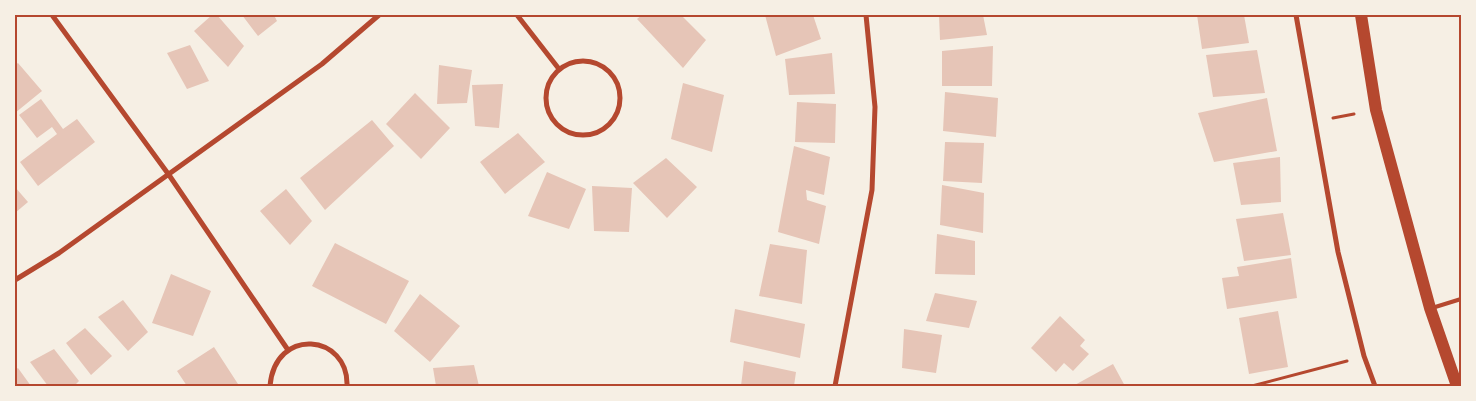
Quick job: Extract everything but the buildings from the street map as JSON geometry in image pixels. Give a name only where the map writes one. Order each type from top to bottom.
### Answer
[{"type":"main road","points":[[1361,15],[1376,110],[1430,308],[1456,386]]},
{"type":"street","points":[[52,15],[169,175],[288,350]]},
{"type":"street","points":[[15,280],[59,252],[169,175],[322,64],[380,15]]},
{"type":"street","points":[[517,15],[560,69]]},
{"type":"street","points":[[835,386],[872,190],[875,107],[866,15]]},
{"type":"street","points":[[1296,15],[1338,252],[1364,356],[1375,386]]},
{"type":"street","points":[[587,60],[599,64],[612,74],[619,85],[621,98],[619,111],[612,122],[602,131],[590,136],[571,134],[560,128],[550,116],[546,103],[546,91],[551,79],[560,69],[574,62],[587,60]]},
{"type":"street","points":[[270,386],[271,373],[277,360],[288,350],[306,344],[325,348],[336,355],[344,365],[347,386]]},
{"type":"lane","points":[[1430,308],[1461,300]]},
{"type":"path","points":[[1315,121],[1376,110]]},
{"type":"path","points":[[1252,386],[1364,356]]}]
